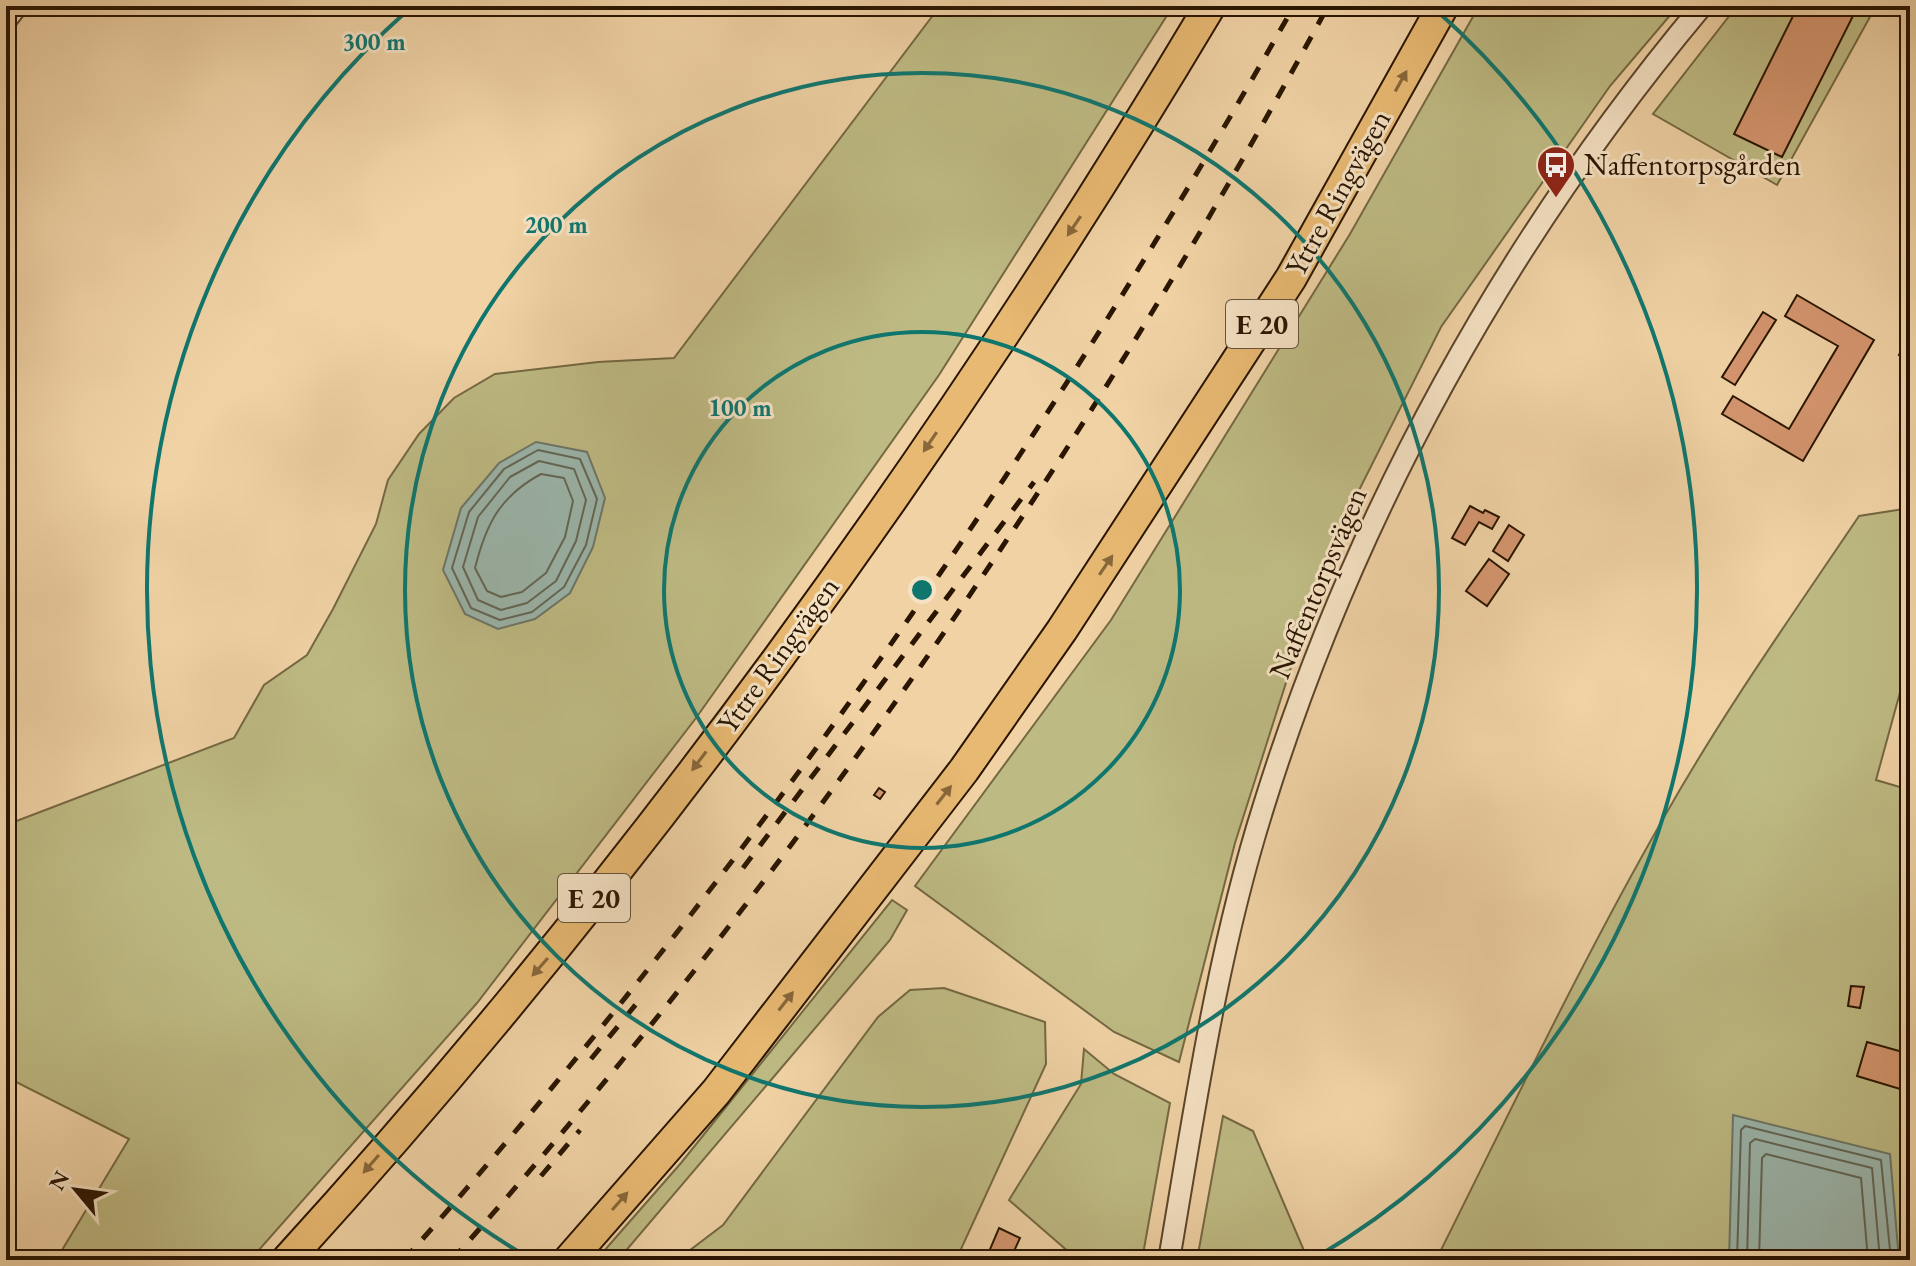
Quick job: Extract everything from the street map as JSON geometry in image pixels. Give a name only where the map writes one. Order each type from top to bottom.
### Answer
[{"type":"highway","points":[[1117,161],[1198,6]]},
{"type":"highway","name":"Yttre Ringvägen","points":[[287,1260],[549,957],[698,763],[879,518],[1117,161],[1210,6]]},
{"type":"highway","name":"Yttre Ringvägen","points":[[569,1260],[716,1092],[964,770],[1062,630],[1291,278],[1443,6]]},
{"type":"street","points":[[6,20],[17,6]]},
{"type":"street","name":"Naffentorpsvägen","points":[[1169,1260],[1199,1080],[1241,889],[1264,805],[1336,607],[1414,441],[1496,291],[1620,109],[1702,6]]},
{"type":"shaded area","points":[[940,6],[1173,6],[939,375],[696,718],[477,1003],[250,1260],[56,1260],[129,1139],[6,1077],[6,825],[234,738],[264,685],[307,655],[376,524],[388,480],[419,434],[454,398],[495,374],[598,362],[674,358]]},
{"type":"shaded area","points":[[1479,6],[1678,6],[1610,86],[1441,327],[1327,554],[1235,843],[1179,1062],[1114,1032],[915,886],[1111,620],[1350,234]]},
{"type":"shaded area","points":[[1737,6],[1876,6],[1777,185],[1653,114]]},
{"type":"shaded area","points":[[1910,508],[1910,656],[1876,780],[1910,790],[1910,1260],[1436,1260],[1606,922],[1712,736],[1859,516]]},
{"type":"shaded area","points":[[892,900],[907,910],[890,940],[618,1260],[596,1260],[681,1163]]},
{"type":"shaded area","points":[[944,988],[1045,1022],[1046,1064],[956,1260],[772,1260],[734,1256],[732,1260],[677,1260],[723,1225],[878,1017],[910,990]]},
{"type":"shaded area","points":[[1084,1049],[1114,1074],[1170,1103],[1142,1260],[1078,1260],[1009,1200],[1081,1084]]},
{"type":"shaded area","points":[[1223,1116],[1253,1131],[1308,1260],[1197,1260]]},
{"type":"water","points":[[536,442],[587,452],[605,498],[593,547],[570,593],[535,619],[498,629],[465,614],[443,570],[461,508],[499,463]]},
{"type":"water","points":[[1733,1115],[1890,1154],[1899,1260],[1729,1260]]},
{"type":"building","points":[[1798,6],[1858,6],[1782,157],[1734,134]]},
{"type":"building","points":[[1797,295],[1874,340],[1803,461],[1722,414],[1733,396],[1789,429],[1838,346],[1785,316]]},
{"type":"building","points":[[1763,312],[1776,320],[1735,385],[1722,377]]},
{"type":"building","points":[[1910,332],[1910,360],[1899,355]]},
{"type":"building","points":[[1470,506],[1499,517],[1492,529],[1479,522],[1465,545],[1452,538]]},
{"type":"building","points":[[1509,525],[1524,535],[1508,561],[1493,551]]},
{"type":"building","points":[[1489,559],[1509,574],[1487,606],[1466,591]]},
{"type":"building","points":[[879,788],[885,792],[880,799],[874,795]]},
{"type":"building","points":[[1851,986],[1864,987],[1860,1008],[1848,1006]]},
{"type":"building","points":[[1867,1042],[1910,1054],[1910,1092],[1857,1076]]},
{"type":"building","points":[[999,1228],[1020,1238],[1010,1260],[988,1254]]},
{"type":"railway","points":[[404,1260],[530,1114],[651,965],[769,812],[882,657],[1096,337],[1294,6]]},
{"type":"railway","points":[[452,1260],[577,1115],[698,966],[814,814],[926,658],[1033,500],[1136,338],[1234,174],[1328,6]]},
{"type":"railway","points":[[743,868],[1034,482]]},
{"type":"railway","points":[[591,1059],[642,997]]},
{"type":"railway","points":[[541,1176],[580,1130]]},
{"type":"place","name":"Naffentorpsgården","points":[[1556,199]]}]
